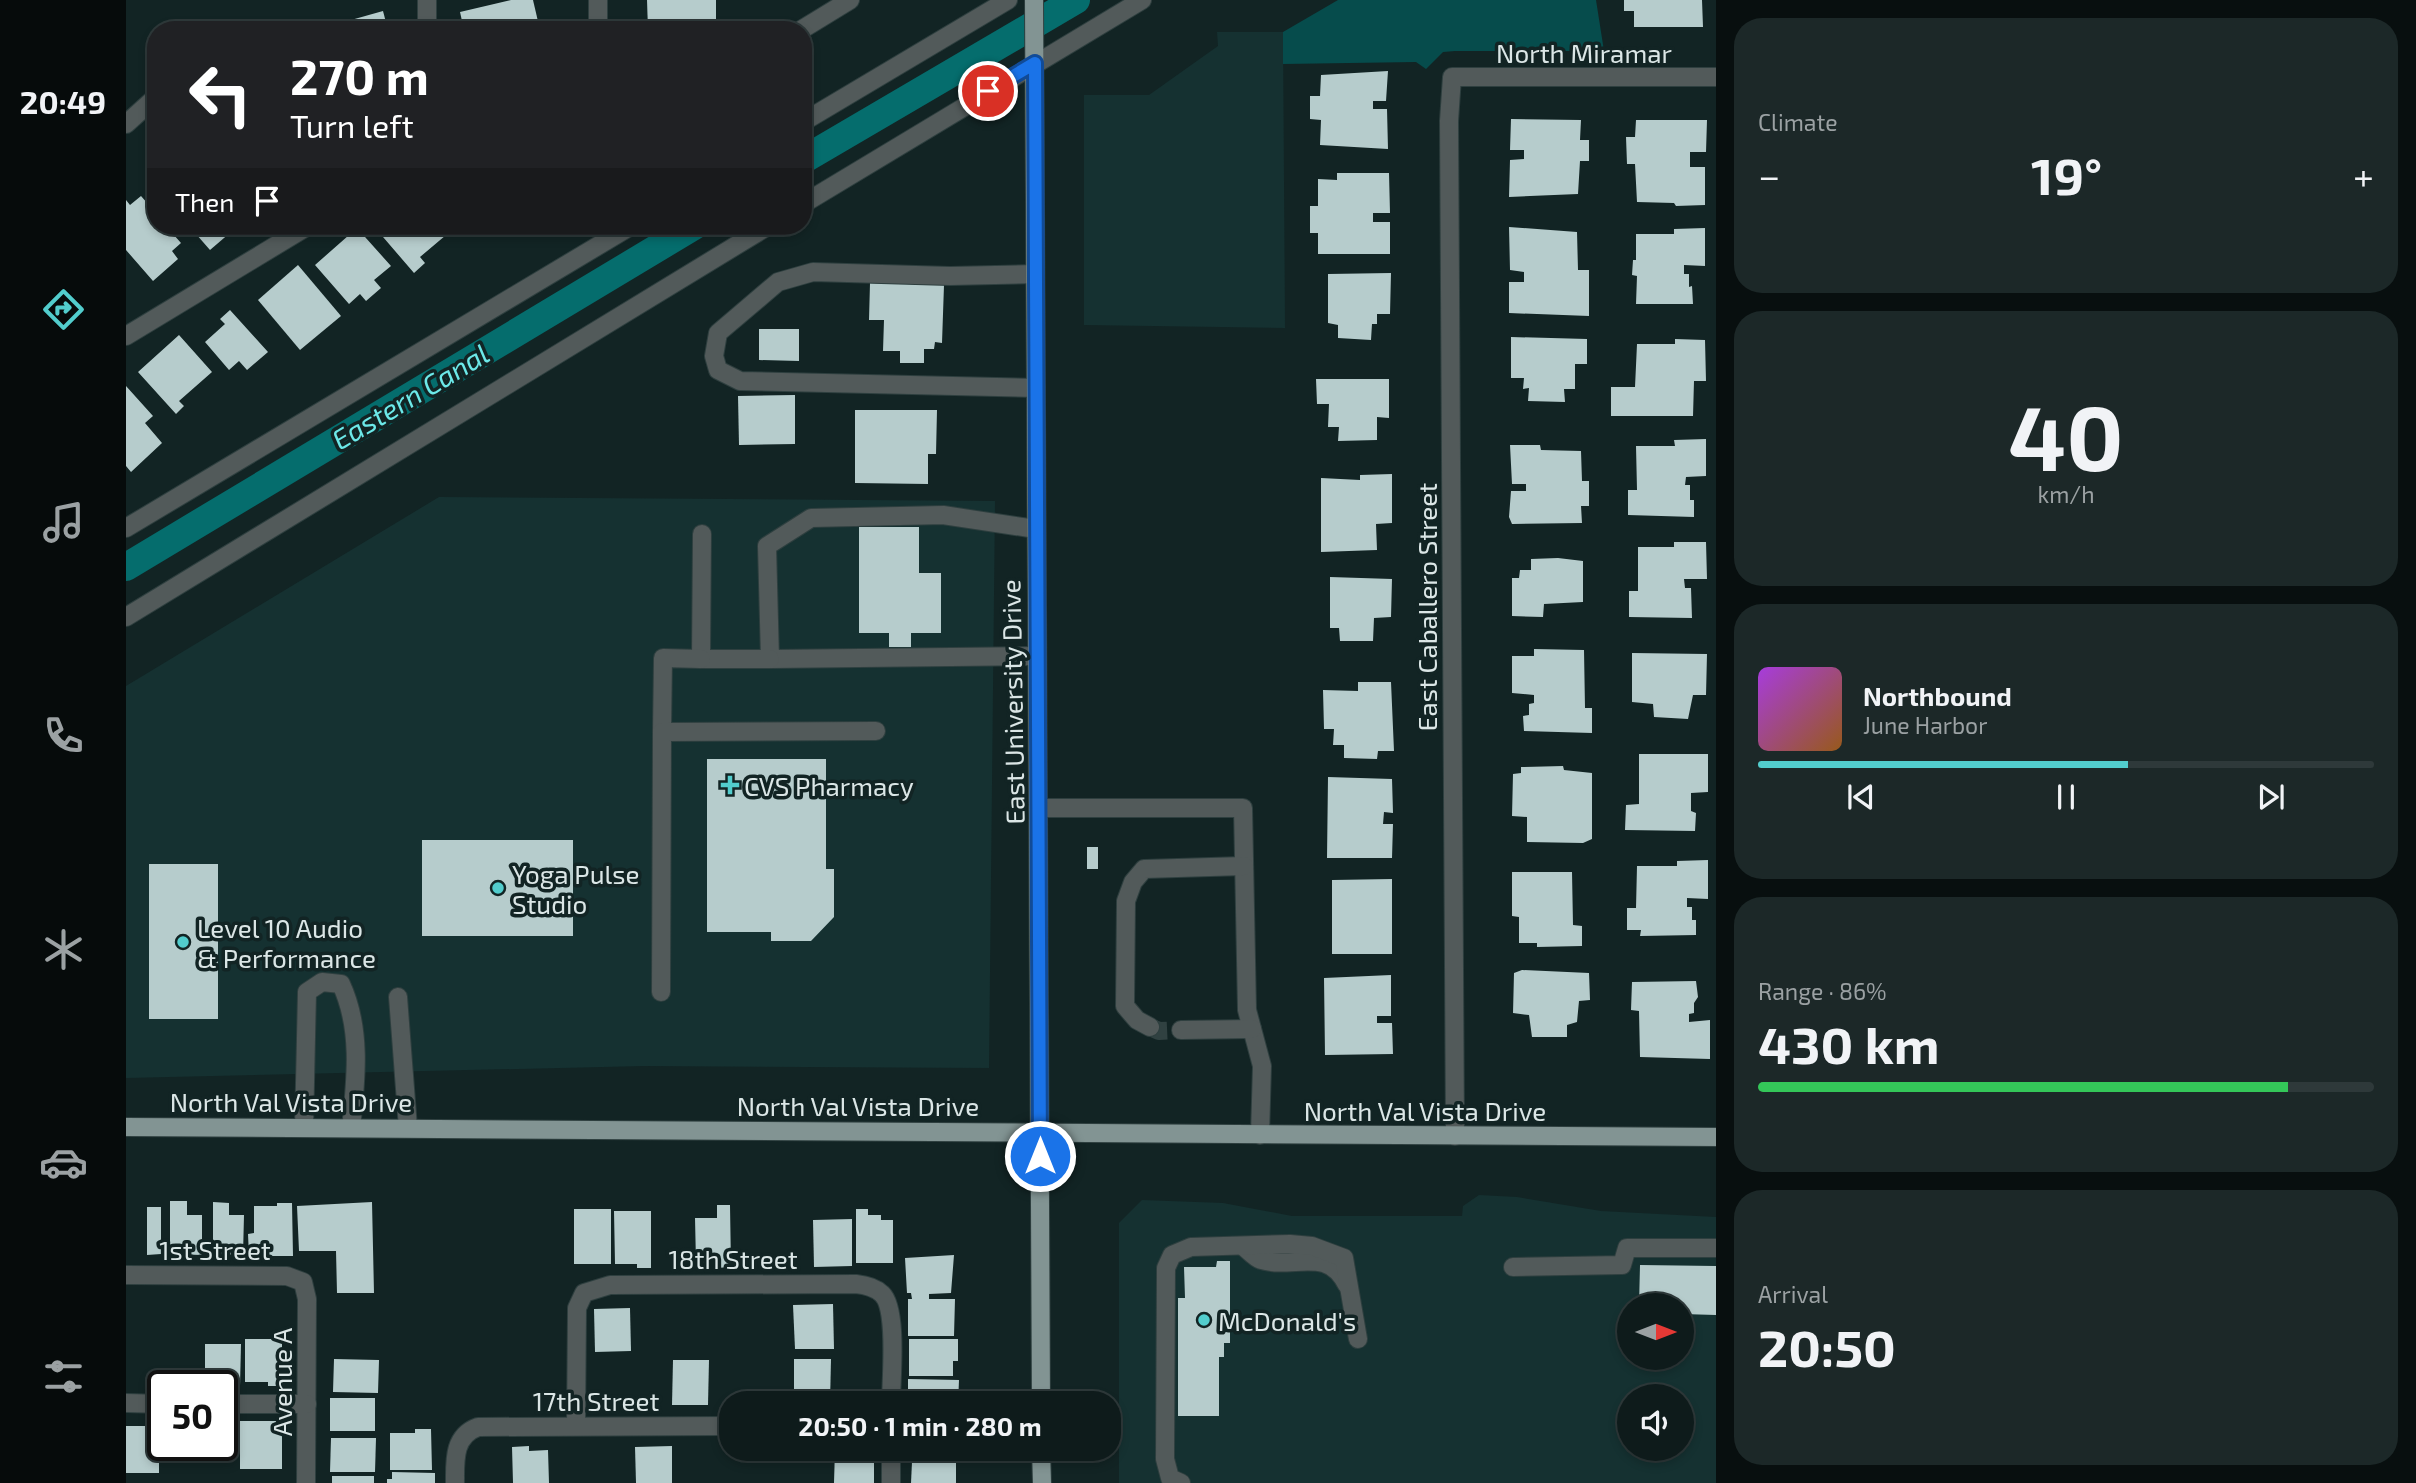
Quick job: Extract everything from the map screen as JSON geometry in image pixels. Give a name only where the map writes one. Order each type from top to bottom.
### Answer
[{"type":"main road","name":"East University Drive","points":[[1034,0],[1041,1391]]},
{"type":"main road","name":"North Val Vista Drive","points":[[126,1127],[1716,1137]]},
{"type":"main road","points":[[1041,1461],[1042,1483]]},
{"type":"street","points":[[427,0],[427,21]]},
{"type":"street","points":[[598,0],[598,21]]},
{"type":"street","points":[[812,23],[850,0]]},
{"type":"street","points":[[812,117],[1008,0]]},
{"type":"street","points":[[812,198],[1035,59],[1142,0]]},
{"type":"street","name":"North Miramar","points":[[1452,77],[1716,77]]},
{"type":"street","name":"East Caballero Street","points":[[1452,77],[1449,135],[1455,1136]]},
{"type":"street","points":[[126,124],[147,105]]},
{"type":"street","points":[[126,336],[293,235]]},
{"type":"street","points":[[126,528],[616,235]]},
{"type":"street","points":[[126,617],[753,235]]},
{"type":"street","points":[[1035,274],[950,276],[813,272],[778,282],[718,333],[714,356],[718,370],[740,381],[1036,388]]},
{"type":"street","points":[[770,659],[767,546],[811,518],[943,515],[1036,529]]},
{"type":"street","points":[[701,659],[702,534]]},
{"type":"street","points":[[661,992],[663,658],[1037,656]]},
{"type":"street","points":[[662,732],[876,731]]},
{"type":"street","points":[[1039,808],[1243,808],[1247,1010],[1262,1066],[1260,1136]]},
{"type":"street","points":[[1150,1027],[1136,1020],[1125,1006],[1126,901],[1133,882],[1144,869],[1244,866]]},
{"type":"street","points":[[304,1128],[307,992],[322,982],[341,984],[351,1006],[356,1044],[351,1128]]},
{"type":"street","points":[[398,997],[408,1128]]},
{"type":"street","points":[[1181,1030],[1252,1029]]},
{"type":"street","points":[[1181,1483],[1170,1478],[1166,1459],[1166,1268],[1172,1255],[1191,1247],[1243,1246],[1260,1259],[1326,1262],[1340,1270],[1351,1294],[1358,1339]]},
{"type":"street","points":[[1513,1267],[1622,1265],[1627,1248],[1716,1248]]},
{"type":"street","name":"1st Street","points":[[126,1275],[286,1276],[303,1282]]},
{"type":"street","name":"Avenue A","points":[[303,1282],[307,1299],[306,1483]]},
{"type":"street","name":"18th Street","points":[[576,1426],[576,1316],[584,1293],[610,1285],[856,1284],[881,1293],[891,1319],[891,1391]]},
{"type":"street","points":[[126,1404],[147,1404]]},
{"type":"street","points":[[238,1404],[307,1404]]},
{"type":"street","name":"17th Street","points":[[455,1483],[457,1452],[463,1435],[486,1426],[719,1426]]},
{"type":"street","points":[[891,1461],[891,1483]]},
{"type":"shaded area","points":[[1338,0],[1596,0],[1604,51],[1443,52],[1426,69],[1416,62],[1283,64],[1283,32]]},
{"type":"shaded area","points":[[1217,32],[1283,32],[1285,328],[1084,325],[1084,95],[1149,95],[1218,46]]},
{"type":"shaded area","points":[[439,497],[995,501],[989,1068],[644,1066],[126,1078],[126,686]]},
{"type":"shaded area","points":[[1479,1195],[1517,1197],[1601,1211],[1716,1217],[1716,1483],[1119,1483],[1119,1223],[1142,1200],[1223,1203],[1292,1216],[1462,1216],[1463,1206]]},
{"type":"building","points":[[511,0],[533,0],[538,21],[462,21],[460,12]]},
{"type":"building","points":[[647,0],[716,0],[716,21],[648,21]]},
{"type":"building","points":[[1624,0],[1702,0],[1703,27],[1634,27],[1634,11],[1624,11]]},
{"type":"building","points":[[383,11],[386,21],[347,21]]},
{"type":"building","points":[[1388,71],[1386,101],[1373,101],[1373,109],[1387,109],[1388,149],[1320,145],[1321,120],[1310,119],[1310,96],[1320,96],[1321,75]]},
{"type":"building","points":[[1511,119],[1581,120],[1580,140],[1589,140],[1589,161],[1580,161],[1578,194],[1509,197],[1510,160],[1524,159],[1524,150],[1510,150]]},
{"type":"building","points":[[1636,120],[1707,120],[1706,152],[1690,152],[1690,167],[1705,167],[1705,205],[1676,206],[1674,203],[1637,202],[1635,164],[1627,164],[1626,137],[1635,137]]},
{"type":"building","points":[[1337,173],[1389,173],[1390,213],[1373,213],[1373,222],[1390,222],[1390,254],[1318,254],[1318,233],[1310,233],[1310,206],[1318,206],[1318,179],[1337,180]]},
{"type":"building","points":[[141,196],[147,203],[147,235],[174,235],[181,243],[172,251],[178,259],[153,281],[126,250],[126,200],[130,205]]},
{"type":"building","points":[[1509,227],[1577,232],[1578,270],[1589,270],[1589,316],[1509,313],[1509,282],[1524,282],[1524,272],[1510,270]]},
{"type":"building","points":[[1705,228],[1705,266],[1684,265],[1684,274],[1689,274],[1689,287],[1692,286],[1693,304],[1636,304],[1637,276],[1632,275],[1633,260],[1636,260],[1636,234],[1674,234],[1674,229]]},
{"type":"building","points":[[197,235],[228,235],[210,250]]},
{"type":"building","points":[[349,235],[363,235],[391,266],[374,280],[381,288],[366,301],[360,294],[349,304],[315,265]]},
{"type":"building","points":[[381,235],[446,235],[420,257],[425,263],[414,273]]},
{"type":"building","points":[[298,265],[341,316],[300,350],[258,300]]},
{"type":"building","points":[[1391,273],[1390,314],[1377,314],[1377,324],[1372,324],[1371,340],[1338,338],[1338,325],[1328,323],[1328,274]]},
{"type":"building","points":[[870,283],[944,285],[942,343],[935,342],[934,349],[924,349],[924,363],[900,363],[900,351],[883,351],[884,320],[869,320]]},
{"type":"building","points":[[230,310],[268,352],[247,370],[239,361],[229,370],[205,342],[225,324],[220,319]]},
{"type":"building","points":[[759,329],[799,329],[799,361],[759,360]]},
{"type":"building","points":[[179,335],[212,372],[179,401],[184,406],[176,414],[138,372]]},
{"type":"building","points":[[1511,337],[1587,339],[1587,364],[1575,364],[1575,389],[1564,389],[1565,402],[1528,401],[1529,388],[1523,389],[1524,378],[1511,378]]},
{"type":"building","points":[[1675,339],[1705,340],[1706,381],[1694,381],[1693,416],[1611,416],[1611,387],[1635,387],[1637,344],[1675,344]]},
{"type":"building","points":[[1316,379],[1389,379],[1389,418],[1377,417],[1377,440],[1338,441],[1339,427],[1328,427],[1329,404],[1317,404]]},
{"type":"building","points":[[126,386],[153,416],[145,423],[162,443],[131,472],[126,466]]},
{"type":"building","points":[[795,395],[795,444],[739,445],[738,396]]},
{"type":"building","points":[[855,410],[937,410],[936,454],[928,454],[928,484],[855,483]]},
{"type":"building","points":[[1706,439],[1706,476],[1686,477],[1685,485],[1690,485],[1690,500],[1694,500],[1694,517],[1628,515],[1628,490],[1637,490],[1636,446],[1675,446],[1674,440]]},
{"type":"building","points":[[1510,445],[1540,445],[1541,450],[1581,451],[1582,481],[1589,481],[1589,506],[1581,506],[1582,523],[1512,524],[1509,517],[1511,491],[1526,491],[1526,484],[1512,484]]},
{"type":"building","points":[[1392,474],[1392,523],[1376,524],[1377,550],[1321,552],[1321,478],[1360,480],[1360,475]]},
{"type":"building","points":[[859,527],[919,527],[919,573],[941,573],[941,633],[911,633],[911,647],[889,647],[889,633],[859,633]]},
{"type":"building","points":[[1674,542],[1706,542],[1707,579],[1684,579],[1685,588],[1691,588],[1692,618],[1629,617],[1629,591],[1638,591],[1638,547],[1674,547]]},
{"type":"building","points":[[1531,559],[1583,561],[1583,602],[1544,604],[1543,617],[1512,616],[1512,578],[1519,578],[1520,570],[1531,570]]},
{"type":"building","points":[[1330,577],[1392,579],[1391,617],[1374,618],[1373,641],[1340,641],[1339,628],[1330,628]]},
{"type":"building","points":[[1534,649],[1584,650],[1585,708],[1592,708],[1592,733],[1524,731],[1523,716],[1529,715],[1529,704],[1534,703],[1534,695],[1512,693],[1512,656],[1534,656]]},
{"type":"building","points":[[1632,653],[1707,654],[1706,695],[1693,695],[1688,719],[1654,717],[1653,704],[1632,702]]},
{"type":"building","points":[[1358,682],[1391,682],[1394,751],[1378,751],[1377,759],[1344,758],[1344,745],[1333,745],[1334,729],[1324,729],[1323,690],[1358,691]]},
{"type":"building","points":[[1639,754],[1708,754],[1708,792],[1691,793],[1691,811],[1696,813],[1695,831],[1625,830],[1626,805],[1639,804]]},
{"type":"building","name":"CVS Pharmacy","points":[[707,759],[826,759],[826,869],[834,869],[834,917],[811,941],[771,941],[771,932],[707,932]]},
{"type":"building","points":[[1563,766],[1564,770],[1592,773],[1592,839],[1583,843],[1527,842],[1527,817],[1512,816],[1513,774],[1521,773],[1521,767]]},
{"type":"building","points":[[1328,777],[1392,779],[1393,813],[1384,812],[1383,824],[1393,824],[1392,858],[1327,858]]},
{"type":"building","name":"Yoga Pulse Studio","points":[[422,840],[573,840],[573,936],[422,936]]},
{"type":"building","points":[[1087,847],[1098,847],[1098,869],[1087,869]]},
{"type":"building","points":[[1708,860],[1708,899],[1687,898],[1687,907],[1692,907],[1692,920],[1696,920],[1696,935],[1640,936],[1641,930],[1627,930],[1627,908],[1636,908],[1637,866],[1677,866],[1677,861]]},
{"type":"building","name":"Level 10 Audio & Performance","points":[[149,864],[218,864],[218,1019],[149,1019]]},
{"type":"building","points":[[1512,872],[1572,872],[1573,925],[1582,926],[1582,946],[1537,947],[1537,943],[1519,943],[1519,917],[1512,916]]},
{"type":"building","points":[[1392,879],[1392,954],[1332,954],[1332,880]]},
{"type":"building","points":[[1522,970],[1589,973],[1590,1000],[1579,1001],[1577,1022],[1567,1025],[1567,1037],[1532,1037],[1529,1015],[1513,1013],[1514,973]]},
{"type":"building","points":[[1391,975],[1391,1016],[1377,1016],[1377,1023],[1392,1023],[1393,1054],[1325,1055],[1324,978]]},
{"type":"building","points":[[1696,981],[1698,997],[1694,1003],[1694,1013],[1689,1014],[1689,1022],[1710,1020],[1710,1059],[1640,1057],[1639,1011],[1631,1010],[1632,982]]},
{"type":"building","points":[[170,1201],[187,1201],[187,1215],[202,1215],[202,1255],[170,1254]]},
{"type":"building","points":[[213,1202],[229,1203],[229,1215],[244,1215],[243,1255],[213,1254]]},
{"type":"building","points":[[372,1202],[374,1293],[337,1293],[336,1251],[299,1251],[297,1206]]},
{"type":"building","points":[[277,1203],[292,1203],[293,1256],[249,1256],[248,1234],[254,1233],[254,1206],[277,1206]]},
{"type":"building","points":[[717,1205],[730,1205],[731,1267],[716,1268],[716,1263],[696,1263],[695,1218],[717,1218]]},
{"type":"building","points":[[147,1207],[161,1207],[161,1254],[147,1255]]},
{"type":"building","points":[[574,1209],[611,1209],[611,1264],[574,1264]]},
{"type":"building","points":[[856,1209],[868,1209],[868,1215],[881,1215],[881,1220],[893,1220],[893,1263],[856,1263]]},
{"type":"building","points":[[614,1211],[651,1211],[651,1268],[637,1268],[637,1264],[615,1264]]},
{"type":"building","points":[[852,1219],[852,1266],[814,1267],[813,1220]]},
{"type":"building","points":[[954,1255],[951,1293],[929,1294],[929,1299],[955,1299],[954,1336],[908,1336],[908,1299],[912,1299],[911,1293],[907,1293],[905,1258]]},
{"type":"building","name":"McDonald's","points":[[1217,1261],[1230,1261],[1230,1343],[1224,1343],[1224,1357],[1219,1357],[1219,1416],[1178,1416],[1178,1298],[1185,1298],[1184,1267],[1216,1267]]},
{"type":"building","points":[[1640,1265],[1716,1266],[1716,1315],[1694,1314],[1694,1293],[1639,1293]]},
{"type":"building","points":[[833,1304],[834,1349],[795,1349],[793,1305]]},
{"type":"building","points":[[630,1308],[631,1351],[595,1352],[594,1309]]},
{"type":"building","points":[[245,1339],[282,1339],[282,1386],[268,1386],[268,1382],[245,1382]]},
{"type":"building","points":[[909,1339],[958,1339],[958,1361],[953,1361],[953,1376],[909,1376]]},
{"type":"building","points":[[205,1344],[241,1344],[240,1386],[238,1370],[205,1370]]},
{"type":"building","points":[[334,1359],[379,1360],[378,1393],[333,1392]]},
{"type":"building","points":[[794,1359],[831,1359],[830,1391],[794,1391]]},
{"type":"building","points":[[673,1360],[709,1360],[708,1405],[672,1405]]},
{"type":"building","points":[[908,1379],[959,1380],[959,1391],[908,1391]]},
{"type":"building","points":[[330,1398],[375,1398],[375,1431],[330,1431]]},
{"type":"building","points":[[240,1421],[282,1421],[282,1469],[240,1469]]},
{"type":"building","points":[[126,1426],[147,1426],[147,1461],[159,1461],[159,1473],[126,1473]]},
{"type":"building","points":[[415,1429],[431,1429],[432,1470],[390,1470],[390,1433],[415,1433]]},
{"type":"building","points":[[331,1438],[376,1438],[375,1472],[330,1472]]},
{"type":"building","points":[[529,1446],[529,1451],[548,1450],[549,1483],[513,1483],[512,1447]]},
{"type":"building","points":[[672,1446],[672,1483],[636,1483],[635,1447]]},
{"type":"building","points":[[835,1461],[874,1461],[874,1483],[834,1483]]},
{"type":"building","points":[[912,1462],[956,1463],[956,1483],[911,1483]]},
{"type":"building","points":[[392,1472],[435,1473],[435,1483],[387,1483],[387,1479],[392,1479]]},
{"type":"building","points":[[332,1476],[374,1476],[374,1483],[332,1483]]},
{"type":"waterway","name":"Eastern Canal","points":[[812,155],[1076,0]]},
{"type":"waterway","name":"Eastern Canal","points":[[126,567],[679,235]]},
{"type":"tunnel","points":[[1150,1027],[1159,1031],[1181,1030]]},
{"type":"place","name":"CVS Pharmacy","points":[[730,785]]},
{"type":"place","name":"Yoga Pulse Studio","points":[[498,888]]},
{"type":"place","name":"Level 10 Audio & Performance","points":[[183,942]]},
{"type":"place","name":"McDonald's","points":[[1204,1320]]},
{"type":"route","points":[[988,91],[1035,63],[1040,1156]]}]
